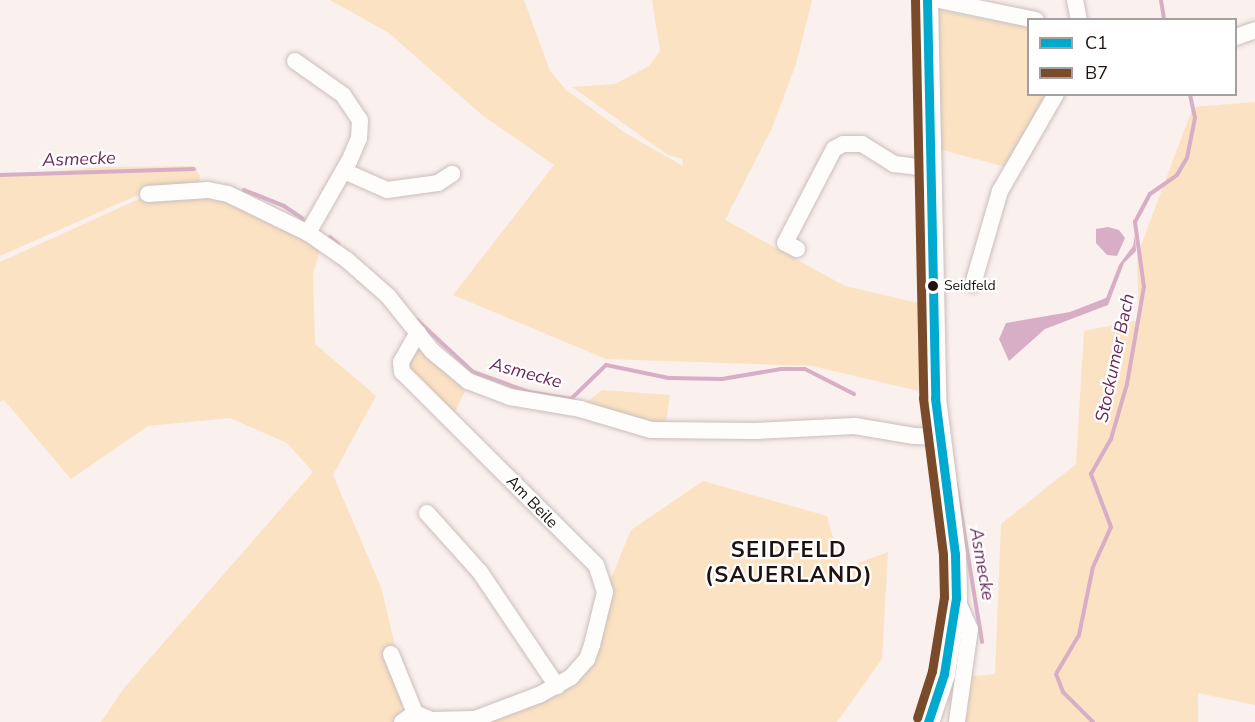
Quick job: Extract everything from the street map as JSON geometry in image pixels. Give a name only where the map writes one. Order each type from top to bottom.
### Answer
[{"type":"main road","points":[[927,0],[931,311],[940,437],[955,554],[956,598],[944,674],[928,722]]},
{"type":"street","points":[[939,0],[1027,18]]},
{"type":"street","points":[[1075,0],[1079,18]]},
{"type":"street","points":[[1237,38],[1255,30]]},
{"type":"street","points":[[295,61],[343,95],[358,112],[359,138],[344,171],[308,233]]},
{"type":"street","points":[[973,284],[1000,191],[1055,96]]},
{"type":"street","points":[[797,249],[784,243],[834,149],[862,144],[894,164],[928,168]]},
{"type":"street","points":[[344,171],[378,187],[397,190],[438,183],[452,174]]},
{"type":"street","points":[[148,194],[208,190],[228,194],[308,233],[347,260],[388,296],[432,351],[468,381],[510,397],[580,409],[651,430],[772,431],[855,426],[940,437]]},
{"type":"street","name":"Am Beile","points":[[391,654],[409,717],[431,720],[475,719],[557,686],[586,659],[604,600],[603,580],[596,565],[402,372],[400,362],[418,333]]},
{"type":"street","points":[[427,513],[480,572],[557,686]]},
{"type":"street","points":[[956,598],[970,629],[957,722]]},
{"type":"shaded area","points":[[330,0],[524,0],[550,71],[566,90],[627,134],[683,166],[682,159],[668,155],[572,87],[615,84],[649,66],[660,51],[652,0],[812,0],[796,64],[772,128],[725,220],[845,286],[918,303],[923,392],[812,366],[606,359],[453,295],[554,165],[482,115],[389,33]]},
{"type":"shaded area","points":[[939,10],[1027,27],[1027,96],[1045,96],[1009,168],[939,149]]},
{"type":"shaded area","points":[[1255,102],[1255,705],[1198,693],[1198,722],[960,722],[968,677],[995,674],[1001,524],[1076,464],[1084,331],[1139,320],[1137,256],[1193,107]]},
{"type":"shaded area","points":[[194,166],[200,176],[198,189],[147,191],[0,256],[0,176],[104,167]]},
{"type":"shaded area","points":[[209,194],[322,245],[313,273],[315,344],[376,396],[333,475],[381,587],[408,700],[399,710],[416,722],[101,722],[124,688],[313,472],[287,443],[230,418],[148,426],[71,479],[4,400],[0,402],[0,262],[148,195]]},
{"type":"shaded area","points":[[1108,227],[1119,230],[1125,238],[1117,256],[1107,255],[1096,243],[1096,229]]},
{"type":"shaded area","points":[[1135,235],[1136,251],[1124,263],[1108,305],[1045,329],[1009,361],[999,339],[1006,323],[1070,312],[1106,298],[1119,265],[1133,246]]},
{"type":"shaded area","points":[[416,346],[466,388],[454,415],[423,386],[406,364]]},
{"type":"shaded area","points":[[602,390],[670,395],[666,423],[610,416],[586,403]]},
{"type":"shaded area","points":[[703,481],[827,516],[842,569],[888,552],[882,659],[837,722],[474,722],[567,685],[631,530]]},
{"type":"waterway","name":"Stockumer Bach","points":[[1161,0],[1164,18]]},
{"type":"waterway","name":"Stockumer Bach","points":[[1093,722],[1063,692],[1056,674],[1079,635],[1093,567],[1111,527],[1091,474],[1111,439],[1127,384],[1144,287],[1135,222],[1150,194],[1177,175],[1187,158],[1195,118],[1190,96]]},
{"type":"waterway","name":"Asmecke","points":[[0,175],[194,169]]},
{"type":"waterway","name":"Asmecke","points":[[244,190],[284,206],[303,219]]},
{"type":"waterway","name":"Asmecke","points":[[330,237],[338,244]]},
{"type":"waterway","name":"Asmecke","points":[[417,320],[473,372],[529,392],[571,399],[606,365],[669,378],[722,379],[781,369],[805,369],[854,394]]},
{"type":"waterway","name":"Asmecke","points":[[956,483],[982,642]]},
{"type":"transit line","name":"B7","points":[[915,0],[923,398],[943,555],[944,597],[932,671],[917,718]]},
{"type":"transit line","name":"C1","points":[[927,0],[935,398],[955,554],[956,598],[944,674],[928,722]]},
{"type":"place","name":"Seidfeld","points":[[933,286]]},
{"type":"district","name":"SEIDFELD (SAUERLAND)","points":[[789,562]]}]
